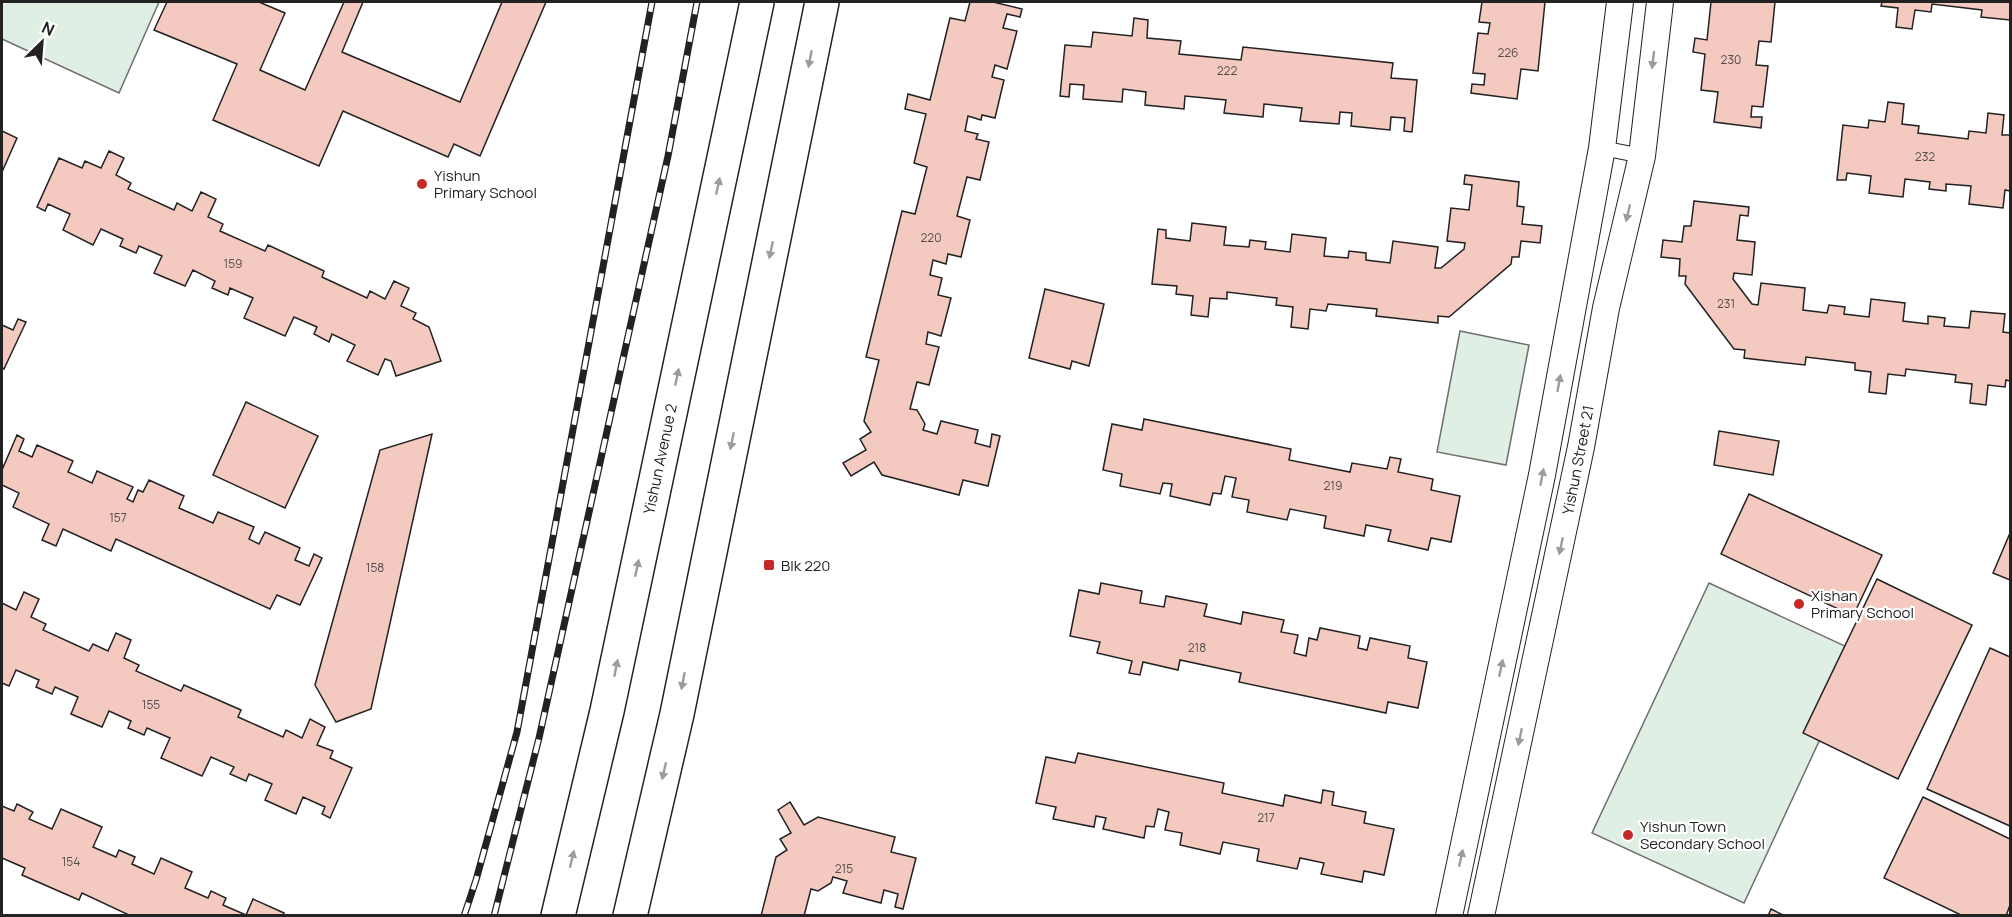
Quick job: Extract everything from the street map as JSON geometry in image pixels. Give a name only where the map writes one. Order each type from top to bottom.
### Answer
[{"type":"main road","name":"Yishun Avenue 2","points":[[558,915],[608,711],[758,2]]},
{"type":"main road","points":[[630,915],[677,714],[822,2]]},
{"type":"street","name":"Yishun Street 21","points":[[1481,915],[1565,444],[1620,2]]},
{"type":"street","name":"Yishun Street 21","points":[[1449,915],[1565,444],[1606,308],[1642,156],[1660,2]]},
{"type":"lane","points":[[1602,148],[1642,156]]},
{"type":"green space","points":[[2,2],[159,2],[119,93],[2,39]]},
{"type":"green space","points":[[1460,331],[1529,345],[1506,465],[1437,452]]},
{"type":"green space","points":[[1709,583],[1860,653],[1744,903],[1592,833]]},
{"type":"building","points":[[167,2],[259,2],[285,13],[260,70],[305,90],[344,2],[363,2],[342,52],[460,102],[502,2],[546,2],[480,156],[454,144],[448,157],[343,111],[319,166],[213,120],[237,64],[154,30]]},
{"type":"building","points":[[970,2],[993,2],[1022,9],[1020,17],[1007,14],[1003,28],[1017,31],[1007,69],[995,65],[992,77],[1004,80],[995,118],[982,115],[981,120],[968,116],[965,131],[978,134],[976,139],[989,142],[980,180],[967,177],[957,216],[970,220],[961,257],[948,254],[946,264],[933,260],[930,275],[942,278],[938,295],[951,298],[941,336],[928,332],[926,344],[939,347],[929,385],[917,382],[910,409],[917,410],[925,424],[923,430],[937,434],[941,421],[978,430],[975,443],[990,447],[992,434],[1000,436],[988,486],[963,480],[959,495],[882,475],[874,462],[851,476],[843,463],[866,450],[860,439],[871,432],[864,421],[879,360],[866,357],[902,211],[915,214],[927,167],[914,163],[926,114],[905,109],[908,94],[930,100],[950,18],[965,21]]},
{"type":"building","points":[[1482,2],[1545,2],[1538,71],[1521,69],[1517,99],[1471,93],[1472,84],[1484,85],[1485,74],[1473,73],[1478,33],[1488,34],[1490,23],[1479,22]]},
{"type":"building","points":[[1711,2],[1775,2],[1771,42],[1759,41],[1756,65],[1768,66],[1763,107],[1752,106],[1751,117],[1762,117],[1761,128],[1714,122],[1718,92],[1701,90],[1705,54],[1693,52],[1695,38],[1707,40]]},
{"type":"building","points":[[1882,2],[2010,2],[2010,20],[1981,17],[1982,10],[1932,4],[1931,12],[1915,10],[1912,29],[1896,27],[1898,8],[1881,6]]},
{"type":"building","points":[[1134,18],[1148,20],[1147,38],[1181,41],[1179,54],[1241,60],[1243,47],[1393,63],[1391,78],[1417,80],[1412,132],[1404,131],[1405,118],[1391,117],[1390,130],[1351,126],[1352,113],[1340,112],[1339,124],[1300,121],[1302,108],[1264,104],[1263,117],[1224,113],[1226,100],[1185,96],[1184,109],[1145,105],[1146,92],[1123,89],[1122,102],[1083,99],[1084,85],[1070,84],[1069,97],[1060,96],[1065,45],[1091,47],[1093,32],[1132,36]]},
{"type":"building","points":[[1888,102],[1904,104],[1902,124],[1919,126],[1918,133],[1968,139],[1969,131],[1986,133],[1988,113],[2004,115],[2002,135],[2010,135],[2010,191],[2005,190],[2003,208],[1969,204],[1971,186],[1946,184],[1946,191],[1929,189],[1930,182],[1905,179],[1903,197],[1869,193],[1871,176],[1847,173],[1846,180],[1837,180],[1843,125],[1868,128],[1869,120],[1885,122]]},
{"type":"building","points":[[2,131],[17,138],[2,172]]},
{"type":"building","points":[[109,151],[124,158],[116,175],[131,183],[128,189],[174,210],[177,203],[192,211],[201,192],[216,199],[208,217],[223,224],[220,231],[265,251],[268,245],[324,271],[322,277],[367,298],[370,291],[385,299],[394,281],[409,288],[401,306],[416,313],[413,319],[429,327],[441,361],[396,376],[391,361],[385,359],[378,375],[347,361],[355,345],[332,334],[329,342],[314,334],[317,327],[294,317],[285,336],[244,318],[253,298],[230,288],[228,295],[212,288],[215,281],[193,270],[185,286],[154,273],[162,256],[139,246],[136,253],[120,246],[123,239],[101,229],[93,245],[63,230],[70,214],[48,204],[45,211],[37,207],[59,158],[82,168],[85,161],[101,168]]},
{"type":"building","points":[[1465,175],[1519,182],[1517,206],[1524,207],[1522,224],[1542,226],[1540,243],[1521,241],[1519,257],[1512,257],[1511,264],[1449,317],[1438,316],[1438,323],[1376,316],[1377,309],[1328,304],[1326,311],[1310,309],[1308,329],[1291,327],[1293,307],[1276,305],[1277,298],[1227,292],[1227,299],[1210,298],[1208,317],[1191,315],[1193,296],[1176,294],[1177,286],[1152,284],[1158,229],[1166,230],[1166,238],[1190,241],[1192,223],[1226,227],[1224,245],[1249,247],[1250,240],[1266,242],[1265,249],[1290,252],[1292,234],[1326,238],[1324,256],[1348,258],[1349,251],[1366,253],[1366,260],[1390,263],[1393,241],[1438,247],[1435,268],[1441,268],[1464,249],[1465,243],[1447,241],[1451,208],[1469,210],[1472,185],[1464,184]]},
{"type":"building","points":[[1694,201],[1749,207],[1748,216],[1740,215],[1737,240],[1755,242],[1752,275],[1734,273],[1733,279],[1752,304],[1758,305],[1761,283],[1805,288],[1803,310],[1827,313],[1829,305],[1845,307],[1844,314],[1869,317],[1871,299],[1905,303],[1903,321],[1928,324],[1928,316],[1945,318],[1944,326],[1969,328],[1971,311],[2005,314],[2003,332],[2010,333],[2010,381],[2006,380],[2005,387],[1988,385],[1986,405],[1970,403],[1972,384],[1955,382],[1956,375],[1906,369],[1905,376],[1888,374],[1886,394],[1869,392],[1871,372],[1855,370],[1855,363],[1806,357],[1805,365],[1744,358],[1745,350],[1734,349],[1685,284],[1686,276],[1679,276],[1680,259],[1661,257],[1663,240],[1682,242],[1684,226],[1691,226]]},
{"type":"building","points":[[1045,289],[1104,304],[1089,366],[1072,361],[1070,369],[1029,358]]},
{"type":"building","points":[[18,319],[26,322],[4,369],[2,368],[2,325],[13,330]]},
{"type":"building","points":[[246,402],[318,436],[285,508],[213,475]]},
{"type":"building","points":[[1144,419],[1291,449],[1289,460],[1350,472],[1352,463],[1387,469],[1390,457],[1401,459],[1398,472],[1433,479],[1431,490],[1460,496],[1451,542],[1431,538],[1428,550],[1388,541],[1391,530],[1366,525],[1364,536],[1324,528],[1326,516],[1290,509],[1287,520],[1247,512],[1249,500],[1232,497],[1236,478],[1225,476],[1221,494],[1213,493],[1210,505],[1170,496],[1172,484],[1163,483],[1160,494],[1120,486],[1122,474],[1103,470],[1112,424],[1142,430]]},
{"type":"building","points":[[1719,431],[1779,441],[1773,475],[1714,465]]},
{"type":"building","points":[[432,434],[371,709],[336,722],[315,685],[380,450]]},
{"type":"building","points":[[17,435],[24,439],[19,451],[32,457],[37,445],[73,461],[68,472],[92,483],[97,471],[133,487],[127,499],[133,502],[138,490],[143,492],[149,480],[184,496],[179,508],[213,523],[218,512],[254,527],[249,539],[259,544],[265,532],[300,548],[295,560],[309,566],[314,554],[322,558],[300,605],[277,595],[270,609],[116,539],[111,551],[63,529],[56,546],[42,540],[49,524],[13,507],[19,493],[2,485],[2,470]]},
{"type":"building","points":[[1749,494],[1882,555],[1853,616],[1721,554]]},
{"type":"building","points":[[2010,533],[2010,580],[1993,573]]},
{"type":"building","points":[[1877,579],[1972,625],[1898,779],[1803,733]]},
{"type":"building","points":[[1101,583],[1142,591],[1140,603],[1164,607],[1166,596],[1207,604],[1204,616],[1241,624],[1243,612],[1284,620],[1281,632],[1298,635],[1294,653],[1306,656],[1309,638],[1317,640],[1320,628],[1360,636],[1358,648],[1367,650],[1370,638],[1410,646],[1408,658],[1427,662],[1418,708],[1388,702],[1386,713],[1239,682],[1241,673],[1180,660],[1178,670],[1143,662],[1140,675],[1129,673],[1132,661],[1097,653],[1100,642],[1070,636],[1079,590],[1099,594]]},
{"type":"building","points":[[24,592],[39,599],[31,617],[46,624],[43,630],[89,651],[93,644],[108,651],[116,633],[131,640],[124,658],[139,665],[136,671],[181,691],[184,685],[241,710],[238,717],[283,737],[286,730],[302,738],[310,719],[325,727],[317,745],[333,751],[330,758],[352,768],[330,818],[322,814],[325,807],[303,797],[296,814],[265,800],[272,784],[249,774],[246,781],[230,774],[234,767],[211,757],[202,776],[161,758],[170,738],[147,728],[144,735],[128,728],[131,721],[109,711],[102,727],[71,714],[78,697],[55,687],[52,694],[36,687],[39,680],[16,670],[9,686],[2,683],[2,603],[16,610]]},
{"type":"building","points":[[1990,648],[2010,657],[2010,826],[1927,789]]},
{"type":"building","points":[[1078,753],[1224,783],[1222,793],[1283,806],[1285,795],[1321,803],[1323,790],[1334,792],[1332,805],[1366,812],[1364,823],[1394,829],[1384,875],[1364,871],[1362,882],[1321,874],[1324,863],[1300,858],[1297,869],[1257,861],[1259,849],[1223,842],[1220,854],[1180,845],[1182,833],[1165,830],[1169,812],[1158,809],[1154,827],[1146,826],[1144,838],[1103,829],[1106,818],[1096,816],[1094,827],[1053,819],[1056,807],[1036,803],[1046,757],[1075,763]]},
{"type":"building","points":[[1923,797],[2010,839],[2010,905],[2006,916],[1963,916],[1884,878]]},
{"type":"building","points":[[790,802],[804,825],[818,817],[895,837],[891,852],[916,858],[903,909],[895,907],[898,894],[884,890],[881,903],[843,893],[847,881],[833,877],[831,883],[818,891],[811,889],[804,916],[761,916],[776,857],[787,850],[780,839],[791,833],[778,810]]},
{"type":"building","points":[[17,804],[33,812],[29,819],[52,829],[61,809],[102,827],[93,847],[116,857],[119,850],[135,857],[132,864],[154,874],[161,858],[192,872],[185,888],[208,898],[211,891],[226,898],[223,905],[246,915],[253,899],[284,913],[283,916],[126,916],[127,914],[82,893],[79,900],[22,875],[25,868],[2,858],[2,806],[14,811]]},
{"type":"building","points":[[1771,909],[1785,916],[1768,916]]},
{"type":"railway","points":[[464,916],[517,732],[652,2]]},
{"type":"railway","points":[[494,916],[539,738],[668,156],[697,2]]},
{"type":"place","name":"Yishun Primary School","points":[[422,184]]},
{"type":"place","name":"Blk 220","points":[[769,565]]},
{"type":"place","name":"Xishan Primary School","points":[[1799,604]]},
{"type":"place","name":"Yishun Town Secondary School","points":[[1628,835]]}]
